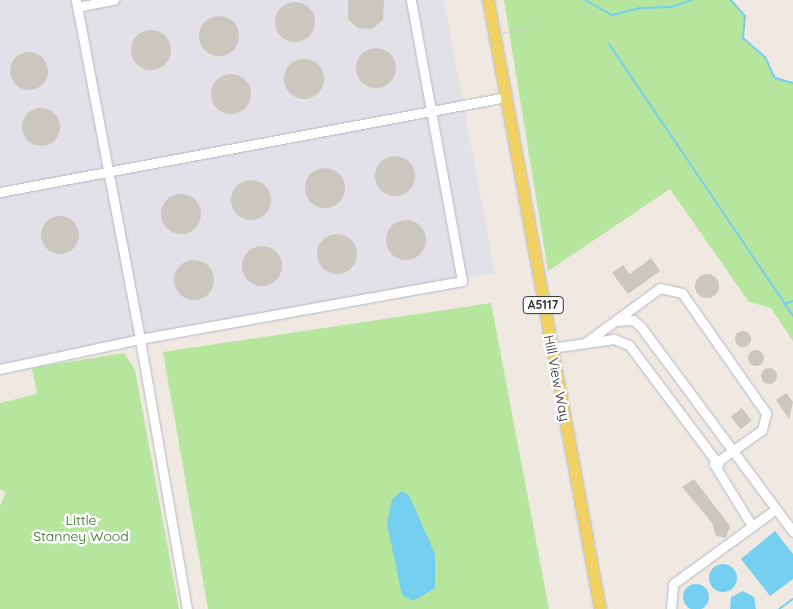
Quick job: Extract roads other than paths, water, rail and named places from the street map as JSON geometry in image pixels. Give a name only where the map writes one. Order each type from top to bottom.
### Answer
[{"type":"main road","name":"Hill View Way","points":[[488,0],[600,609]]},
{"type":"lane","points":[[114,0],[76,3],[140,339],[187,609]]},
{"type":"lane","points":[[0,369],[140,339],[462,280],[411,0]]},
{"type":"lane","points":[[0,192],[108,170],[506,97]]},
{"type":"lane","points":[[585,343],[660,288],[682,293],[766,413],[762,430],[733,450],[714,468],[752,526]]},
{"type":"lane","points":[[614,322],[637,322],[793,532]]},
{"type":"lane","points":[[551,348],[614,339],[629,345],[718,463]]},
{"type":"lane","points":[[671,609],[673,584],[776,510]]},
{"type":"water","points":[[402,491],[409,495],[435,554],[435,588],[413,601],[402,595],[387,524],[392,499]]},
{"type":"water","points":[[775,531],[793,554],[793,579],[770,596],[741,559]]},
{"type":"water","points":[[723,564],[733,568],[737,578],[733,588],[723,592],[713,588],[709,578],[713,568]]},
{"type":"water","points":[[696,584],[706,587],[709,597],[706,607],[696,610],[686,607],[683,597],[686,587]]},
{"type":"water","points":[[743,591],[754,597],[756,609],[730,609],[731,597]]},
{"type":"waterway","points":[[585,0],[612,15],[640,8],[672,7],[691,0]]},
{"type":"waterway","points":[[731,0],[745,16],[743,38],[765,57],[775,78],[793,83]]},
{"type":"waterway","points":[[609,44],[793,316]]},
{"type":"waterway","points":[[785,304],[793,301]]},
{"type":"waterway","points":[[779,609],[793,599]]},
{"type":"park label","name":"Little Stanney Wood","points":[[81,528]]}]
